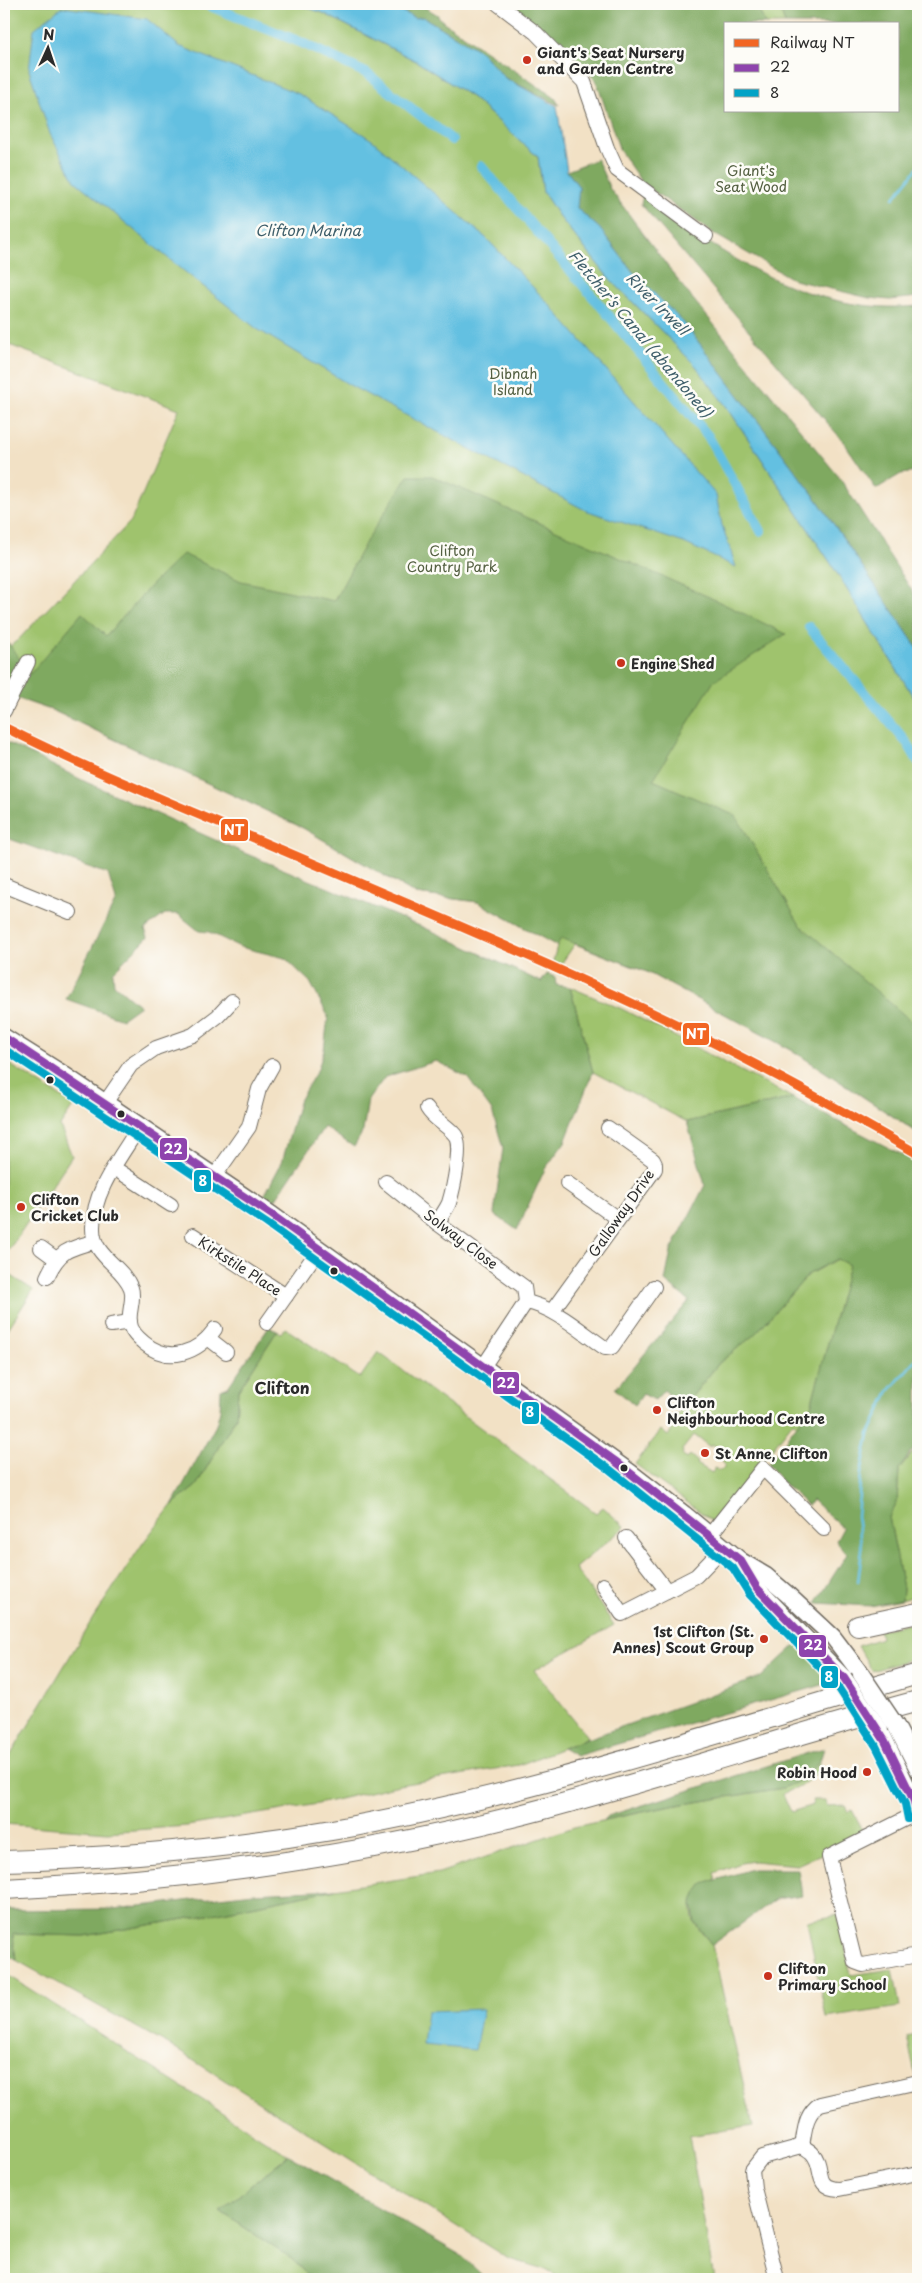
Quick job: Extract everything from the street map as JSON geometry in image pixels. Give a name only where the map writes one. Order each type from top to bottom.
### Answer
[{"type":"highway","points":[[858,1626],[918,1613]]},
{"type":"highway","points":[[4,1861],[125,1856],[234,1844],[332,1830],[456,1804],[581,1772],[918,1674]]},
{"type":"highway","points":[[4,1889],[88,1885],[171,1878],[286,1863],[401,1842],[546,1808],[918,1701]]},
{"type":"main road","points":[[4,1037],[105,1103],[319,1249],[626,1469],[741,1561],[766,1576],[833,1637],[896,1726],[913,1745],[918,1770]]},
{"type":"main road","points":[[741,1561],[757,1588],[844,1678],[883,1736],[918,1815]]},
{"type":"main road","points":[[833,1637],[858,1626]]},
{"type":"main road","points":[[832,1664],[833,1637]]},
{"type":"main road","points":[[883,1736],[900,1747],[913,1745]]},
{"type":"street","points":[[498,4],[536,33],[584,82],[607,148],[617,170],[706,236]]},
{"type":"street","points":[[4,711],[28,662]]},
{"type":"street","points":[[4,885],[69,913]]},
{"type":"street","points":[[105,1103],[131,1065],[156,1048],[193,1035],[218,1016],[232,1001]]},
{"type":"street","points":[[214,1177],[249,1127],[259,1089],[272,1066]]},
{"type":"street","points":[[427,1108],[431,1115],[455,1135],[458,1142],[454,1188],[448,1204],[437,1223]]},
{"type":"street","points":[[139,1127],[104,1185],[95,1209],[92,1231],[94,1242],[102,1256],[131,1288],[133,1295],[130,1322],[133,1331],[152,1350],[165,1355],[190,1350],[212,1334],[226,1352]]},
{"type":"street","name":"Galloway Drive","points":[[552,1311],[655,1169],[656,1164],[653,1160],[608,1128]]},
{"type":"street","points":[[114,1168],[156,1201],[171,1205]]},
{"type":"street","name":"Solway Close","points":[[386,1182],[524,1288],[526,1302]]},
{"type":"street","points":[[567,1183],[618,1219]]},
{"type":"street","name":"Kirkstile Place","points":[[193,1235],[286,1296]]},
{"type":"street","points":[[47,1277],[56,1259],[73,1247],[94,1242]]},
{"type":"street","points":[[42,1248],[56,1259]]},
{"type":"street","points":[[267,1324],[319,1249]]},
{"type":"street","points":[[483,1367],[526,1302],[552,1311],[605,1348],[609,1348],[654,1287]]},
{"type":"street","points":[[111,1325],[130,1322]]},
{"type":"street","points":[[710,1535],[764,1468],[824,1529]]},
{"type":"street","points":[[626,1538],[667,1591]]},
{"type":"street","points":[[602,1585],[622,1614],[696,1576],[724,1547]]},
{"type":"street","points":[[918,1815],[829,1857],[856,1962],[863,1965],[918,1955]]},
{"type":"street","points":[[802,2146],[806,2122],[812,2110],[820,2104],[918,2082]]},
{"type":"street","points":[[802,2146],[813,2154],[825,2186],[832,2189],[918,2173]]},
{"type":"street","points":[[777,2279],[754,2188],[752,2170],[762,2156],[802,2146]]},
{"type":"green space","name":"Clifton Country Park","points":[[4,4],[296,4],[323,13],[416,61],[473,98],[538,157],[543,192],[558,215],[608,277],[696,366],[729,410],[830,562],[918,704],[918,1133],[795,1052],[647,972],[575,944],[561,964],[553,961],[557,946],[478,902],[416,894],[303,828],[54,711],[19,699],[15,702],[6,719],[4,718],[4,637],[10,646],[18,640],[131,521],[179,409],[4,343]]},
{"type":"green space","points":[[387,4],[404,4],[414,9],[419,4],[438,15],[445,23],[555,98],[559,105],[505,78],[480,51],[423,17],[415,18]]},
{"type":"green space","name":"Giant's Seat Wood","points":[[506,4],[755,4],[765,22],[724,22],[724,112],[900,112],[900,22],[784,22],[779,4],[918,4],[918,297],[890,300],[869,298],[794,280],[716,235],[642,183],[620,151],[596,80]]},
{"type":"green space","points":[[755,4],[779,4],[784,22],[765,22]]},
{"type":"green space","points":[[597,159],[610,189],[683,287],[839,477],[918,600],[918,649],[818,501],[684,323],[633,272],[600,229],[577,208],[579,187],[567,171]]},
{"type":"green space","points":[[643,196],[674,219],[738,260],[771,278],[806,292],[841,302],[879,307],[918,306],[918,472],[901,474],[876,489],[843,441],[641,204]]},
{"type":"green space","points":[[408,476],[432,476],[709,597],[786,634],[714,681],[653,780],[736,816],[800,925],[918,1027],[918,1133],[795,1052],[647,972],[561,938],[557,946],[478,902],[416,894],[303,828],[54,711],[19,699],[15,702],[6,719],[4,718],[4,637],[30,674],[82,613],[106,636],[152,584],[183,554],[241,581],[334,601],[367,540]]},
{"type":"green space","points":[[4,741],[86,782],[242,852],[432,931],[541,982],[547,974],[555,977],[556,985],[570,987],[593,1072],[565,1142],[545,1169],[517,1230],[494,1214],[503,1148],[492,1111],[467,1077],[436,1061],[385,1077],[368,1100],[363,1131],[354,1147],[324,1127],[273,1203],[264,1196],[282,1162],[300,1099],[318,1069],[324,1050],[328,1016],[310,982],[285,958],[240,947],[209,932],[199,931],[178,914],[165,914],[145,929],[148,937],[113,972],[114,984],[140,1006],[122,1019],[66,999],[116,900],[108,874],[4,837]]},
{"type":"green space","points":[[570,987],[622,1009],[793,1098],[687,1122],[593,1072]]},
{"type":"green space","name":"Clifton Cricket Club","points":[[4,1061],[74,1105],[60,1126],[72,1156],[4,1257]]},
{"type":"green space","points":[[793,1098],[918,1163],[918,1446],[911,1452],[899,1470],[897,1502],[889,1517],[903,1588],[902,1600],[871,1606],[816,1603],[847,1554],[836,1541],[843,1528],[812,1500],[808,1506],[781,1481],[768,1463],[811,1406],[849,1265],[837,1259],[809,1274],[755,1334],[719,1363],[683,1407],[664,1390],[655,1400],[643,1394],[635,1405],[615,1389],[689,1301],[665,1281],[671,1251],[705,1185],[687,1122]]},
{"type":"green space","points":[[838,1259],[849,1265],[811,1406],[797,1425],[793,1422],[715,1523],[635,1464],[661,1430],[668,1436],[678,1422],[674,1419],[719,1363],[755,1334],[809,1274]],"holes":[[[694,1435],[710,1447],[712,1444],[721,1450],[723,1448],[729,1452],[722,1461],[725,1464],[723,1469],[719,1471],[715,1468],[712,1473],[697,1464],[698,1462],[690,1455],[687,1459],[682,1455],[682,1450]]]},
{"type":"green space","points":[[4,1271],[33,1290],[8,1329],[4,1327]]},
{"type":"green space","points":[[269,1327],[277,1331],[238,1391],[236,1417],[196,1486],[172,1505],[216,1425],[220,1410],[221,1390],[228,1387]]},
{"type":"green space","points":[[285,1328],[360,1378],[378,1352],[596,1513],[603,1507],[625,1527],[575,1568],[614,1625],[534,1670],[588,1738],[519,1765],[399,1785],[318,1804],[187,1826],[108,1832],[4,1824],[4,1766],[93,1618],[143,1543],[172,1505],[196,1486],[236,1417],[238,1391],[277,1331],[281,1333]]},
{"type":"green space","points":[[918,1446],[918,1595],[902,1600],[903,1588],[889,1517],[897,1502],[899,1470]]},
{"type":"green space","points":[[918,1622],[918,1657],[872,1671],[858,1646],[881,1638],[879,1630]]},
{"type":"green space","points":[[801,1640],[833,1682],[576,1756],[562,1748],[761,1677]]},
{"type":"green space","points":[[824,1748],[820,1761],[803,1780],[783,1788],[671,1806],[604,1820],[608,1816]]},
{"type":"green space","points":[[820,1761],[819,1767],[812,1778],[783,1794],[791,1812],[813,1805],[813,1800],[826,1800],[827,1806],[845,1805],[848,1812],[852,1810],[865,1834],[797,1865],[754,1861],[741,1863],[714,1873],[716,1879],[699,1891],[693,1902],[692,1909],[695,1923],[712,1945],[753,2126],[689,2136],[714,2279],[562,2279],[544,2269],[507,2258],[172,2047],[16,1960],[12,1934],[84,1936],[208,1915],[335,1889],[439,1873],[574,1827],[671,1806],[783,1788],[803,1780]]},
{"type":"green space","points":[[752,1869],[798,1869],[802,1895],[776,1899],[712,1945],[695,1923],[692,1904],[697,1892],[703,1884]]},
{"type":"green space","points":[[335,1889],[208,1915],[84,1936],[13,1934],[16,1960],[4,1953],[4,1910],[114,1909],[254,1893]]},
{"type":"green space","points":[[838,1915],[851,1975],[893,1969],[900,2007],[826,2018],[807,1921]]},
{"type":"green space","points":[[4,1975],[8,1975],[288,2155],[220,2211],[293,2260],[311,2279],[4,2279]]},
{"type":"green space","points":[[918,2034],[918,2073],[915,2074],[907,2037]]},
{"type":"green space","points":[[288,2155],[462,2256],[486,2279],[311,2279],[293,2260],[220,2211]]},
{"type":"water","name":"River Irwell","points":[[296,4],[387,4],[415,18],[423,17],[480,51],[505,78],[557,106],[567,171],[579,187],[577,208],[600,229],[633,272],[684,323],[818,501],[918,649],[918,704],[830,562],[729,410],[696,366],[608,277],[558,215],[543,192],[538,157],[473,98],[416,61],[323,13]]},
{"type":"water","name":"Clifton Marina","points":[[62,7],[147,19],[179,46],[299,94],[372,140],[486,238],[548,303],[716,495],[722,525],[736,567],[684,543],[585,510],[353,387],[257,329],[75,181],[50,134],[29,70],[34,29]]},
{"type":"water","points":[[483,2009],[475,2050],[423,2045],[427,2011]]},
{"type":"waterway","name":"Fletcher's Canal (abandoned)","points":[[205,4],[300,42],[366,73],[452,140]]},
{"type":"waterway","points":[[918,33],[918,47]]},
{"type":"waterway","name":"Fletcher's Canal (abandoned)","points":[[481,166],[605,311],[708,436],[761,531]]},
{"type":"waterway","points":[[894,198],[918,167]]},
{"type":"waterway","points":[[809,627],[908,744],[918,761]]},
{"type":"waterway","points":[[858,1582],[862,1550],[857,1516],[861,1473],[869,1434],[889,1391],[918,1357]]},
{"type":"rail line","name":"NT","points":[[4,727],[107,776],[487,937],[648,1010],[765,1069],[918,1154]]},
{"type":"transit line","name":"22","points":[[4,1037],[272,1215],[615,1461],[741,1561],[757,1588],[844,1678],[885,1741],[914,1801],[918,1817]]},
{"type":"transit line","name":"8","points":[[4,1049],[266,1223],[609,1469],[733,1568],[750,1595],[836,1684],[876,1746],[905,1804],[908,1819]]},
{"type":"place","name":"Giant's Seat Nursery and Garden Centre","points":[[527,60]]},
{"type":"place","name":"Engine Shed","points":[[621,663]]},
{"type":"place","name":"Clifton Cricket Club","points":[[21,1207]]},
{"type":"place","name":"Clifton Neighbourhood Centre","points":[[657,1410]]},
{"type":"place","name":"St Anne, Clifton","points":[[705,1453]]},
{"type":"place","name":"1st Clifton (St. Annes) Scout Group","points":[[764,1639]]},
{"type":"place","name":"Robin Hood","points":[[867,1772]]},
{"type":"place","name":"Clifton Primary School","points":[[768,1976]]},
{"type":"district","name":"Clifton","points":[[282,1387]]},
{"type":"park label","name":"Dibnah Island","points":[[513,382]]}]
